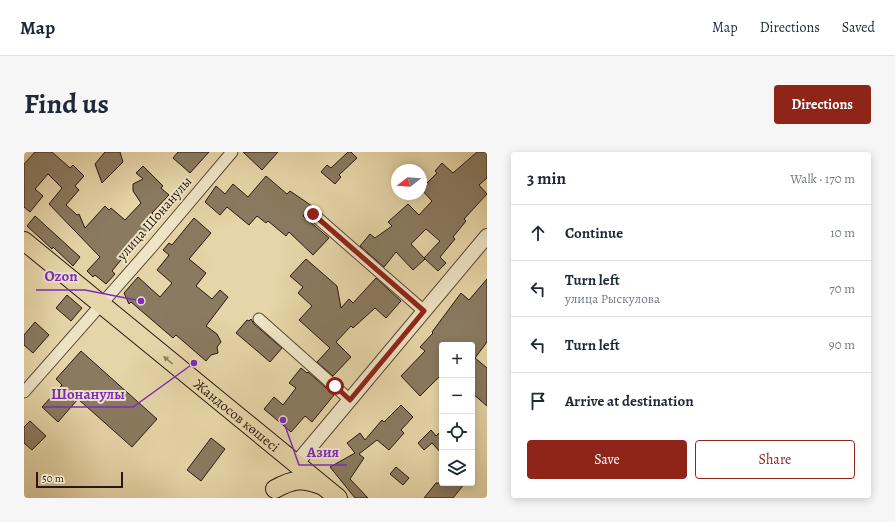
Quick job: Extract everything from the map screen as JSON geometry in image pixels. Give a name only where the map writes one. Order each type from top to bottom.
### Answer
[{"type":"main road","name":"Жандосов көшесі","points":[[24,241],[338,498]]},
{"type":"main road","points":[[269,442],[281,463],[281,476],[271,494]]},
{"type":"main road","points":[[271,494],[296,464]]},
{"type":"main road","points":[[271,494],[289,481],[311,481],[324,486]]},
{"type":"street","name":"улица Шонанулы","points":[[24,392],[150,249],[232,152]]},
{"type":"street","points":[[313,214],[424,311]]},
{"type":"street","points":[[296,464],[487,236]]},
{"type":"street","points":[[259,319],[350,400]]},
{"type":"building","points":[[35,152],[52,152],[70,168],[73,165],[84,176],[75,186],[79,190],[66,205],[77,215],[79,214],[85,228],[105,206],[109,210],[111,208],[125,220],[141,203],[133,191],[133,184],[143,179],[136,173],[143,166],[163,186],[161,188],[169,195],[152,213],[158,219],[145,234],[141,230],[122,253],[125,255],[112,271],[115,274],[106,284],[95,275],[93,277],[87,271],[100,257],[49,204],[62,188],[48,174],[35,189],[43,196],[30,212],[24,207],[24,164]]},
{"type":"building","points":[[105,152],[120,152],[123,162],[102,183],[95,164]]},
{"type":"building","points":[[178,152],[209,152],[190,173],[173,158]]},
{"type":"building","points":[[243,152],[278,152],[262,170]]},
{"type":"building","points":[[348,152],[351,152],[357,158],[339,175],[341,177],[335,184],[321,172],[327,165],[331,168]]},
{"type":"building","points":[[477,152],[487,152],[487,178],[479,185],[487,194],[464,219],[466,221],[453,237],[455,239],[440,257],[446,263],[438,271],[424,258],[425,259],[413,270],[396,252],[384,267],[360,246],[370,234],[375,238],[392,226],[388,222],[408,204],[419,215],[432,201],[427,196],[427,183],[437,173],[435,171],[442,163],[453,173]],"holes":[[[426,229],[440,241],[424,258],[411,244]]]},
{"type":"building","points":[[266,176],[287,194],[290,191],[312,206],[303,216],[329,238],[313,255],[289,232],[286,236],[268,221],[266,223],[257,216],[249,225],[227,207],[220,215],[205,202],[216,186],[225,194],[233,184],[248,197]]},
{"type":"building","points":[[35,216],[80,257],[73,266],[53,247],[52,249],[27,226]]},
{"type":"building","points":[[194,218],[211,233],[189,259],[206,273],[196,286],[212,299],[220,290],[228,297],[206,326],[217,334],[221,342],[217,347],[218,353],[211,355],[206,361],[176,335],[173,338],[131,302],[129,304],[124,293],[138,277],[160,297],[172,283],[157,270],[169,255],[163,250],[169,243],[172,245]]},
{"type":"building","points":[[306,259],[337,286],[341,308],[349,299],[353,303],[376,278],[401,301],[386,318],[375,308],[353,328],[351,326],[336,342],[351,357],[333,376],[317,362],[330,348],[299,320],[312,306],[298,293],[303,287],[290,276]]},
{"type":"building","points":[[487,279],[487,342],[475,358],[475,342],[439,342],[439,377],[420,396],[401,376],[425,351],[420,347],[433,333],[432,332],[461,293],[469,300]]},
{"type":"building","points":[[67,295],[82,308],[71,321],[56,308]]},
{"type":"building","points":[[251,319],[254,324],[282,348],[270,362],[236,333],[247,320],[249,321]]},
{"type":"building","points":[[35,322],[49,335],[33,353],[24,345],[24,335]]},
{"type":"building","points":[[81,351],[157,419],[132,447],[78,399],[58,422],[42,407],[62,385],[56,379]]},
{"type":"building","points":[[475,358],[487,368],[487,406],[475,396]]},
{"type":"building","points":[[301,368],[307,373],[308,372],[334,395],[312,422],[305,416],[291,432],[264,409],[274,397],[283,405],[296,388],[289,383]]},
{"type":"building","points":[[401,405],[413,417],[401,430],[404,433],[389,450],[377,440],[359,454],[364,458],[350,479],[368,498],[355,498],[330,467],[355,453],[347,443],[360,433],[365,440],[382,420],[384,422]]},
{"type":"building","points":[[30,421],[46,436],[32,450],[24,443],[24,427]]},
{"type":"building","points":[[431,430],[436,436],[439,433],[439,451],[432,443],[424,450],[418,443]]},
{"type":"building","points":[[211,438],[225,449],[201,481],[187,470]]},
{"type":"building","points":[[396,467],[409,478],[403,485],[390,474]]},
{"type":"building","points":[[436,483],[439,483],[439,486],[463,486],[453,498],[424,498]]},
{"type":"place","name":"Ozon","points":[[141,301]]},
{"type":"place","name":"Шонанулы","points":[[194,363]]},
{"type":"place","name":"Азия","points":[[283,420]]},
{"type":"route","points":[[313,214],[424,311],[350,400],[335,386]]}]
